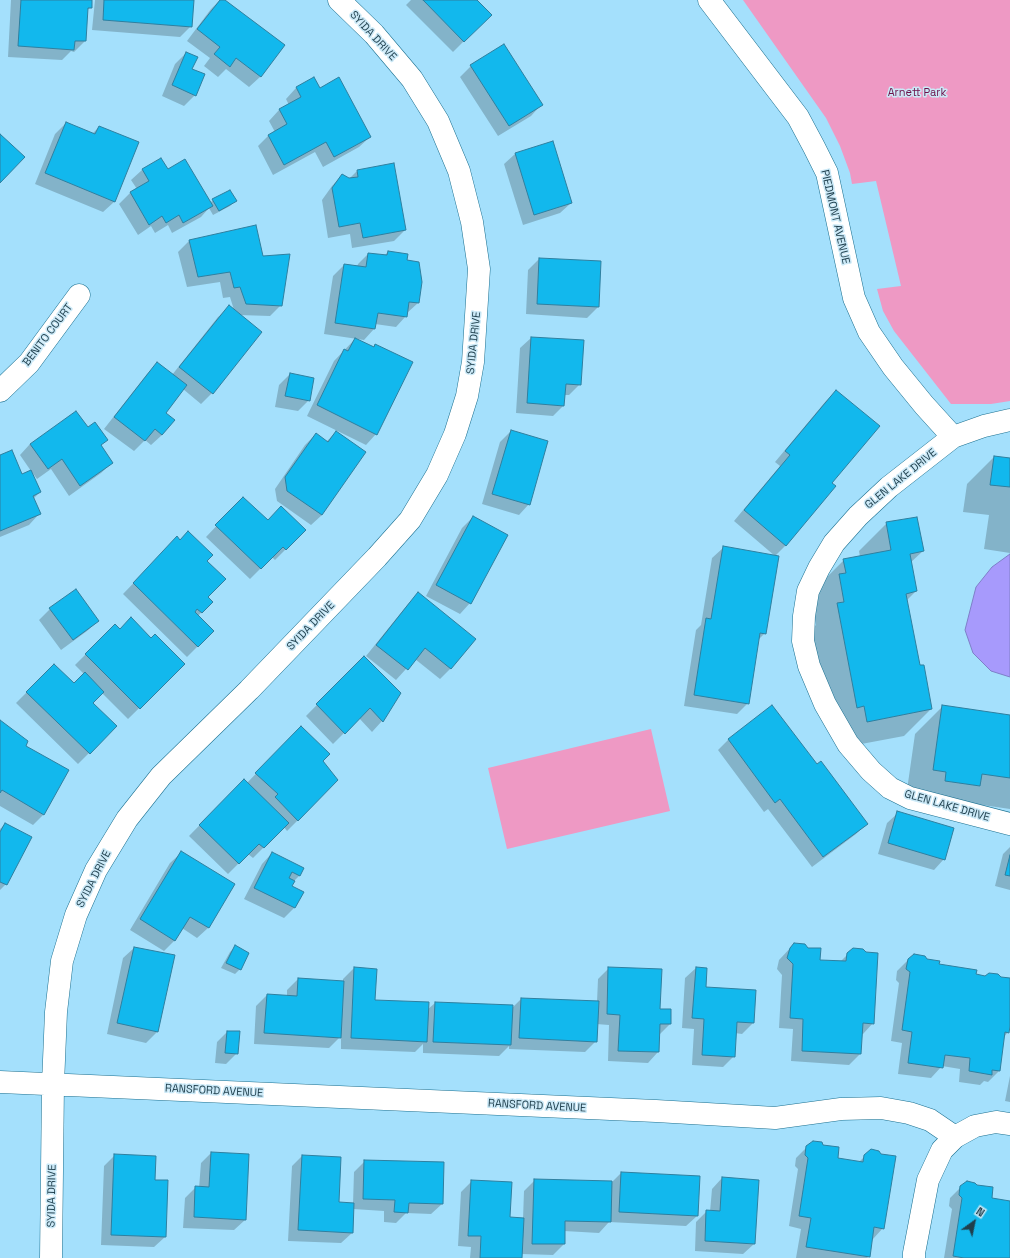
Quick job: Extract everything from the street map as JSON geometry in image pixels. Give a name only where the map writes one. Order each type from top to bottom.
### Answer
[{"type":"street","name":"SYIDA DRIVE","points":[[51,1258],[53,1084],[56,1012],[62,961],[76,915],[96,870],[127,819],[161,776],[249,690],[377,557],[410,520],[437,475],[455,434],[467,396],[473,362],[480,269],[472,222],[459,171],[438,121],[412,79],[374,34],[339,0]]},
{"type":"street","name":"PIEDMONT AVENUE","points":[[709,0],[798,117],[827,173],[854,298],[869,332],[893,367],[953,437]]},
{"type":"street","name":"BENITO COURT","points":[[0,391],[29,362],[79,295]]},
{"type":"street","name":"GLEN LAKE DRIVE","points":[[1010,420],[984,426],[953,437],[889,487],[858,516],[834,543],[819,568],[808,591],[804,616],[803,641],[809,666],[825,704],[848,744],[871,771],[890,788],[910,798],[1010,824]]},
{"type":"street","name":"RANSFORD AVENUE","points":[[0,1082],[776,1118],[841,1109],[881,1108],[909,1113],[930,1120],[955,1137]]},
{"type":"street","points":[[914,1258],[928,1180],[942,1150],[955,1137],[975,1126],[996,1122],[1010,1124]]},
{"type":"green space","name":"Arnett Park","points":[[743,0],[1010,0],[1010,401],[991,404],[951,404],[894,331],[883,311],[877,289],[901,286],[876,181],[852,184],[850,173],[840,146],[826,118]]},
{"type":"green space","points":[[651,729],[670,811],[507,849],[488,768]]},
{"type":"shaded area","points":[[1010,554],[1010,677],[991,671],[973,653],[965,630],[976,587],[992,567]]},
{"type":"building","points":[[21,0],[92,0],[92,8],[88,8],[86,41],[75,41],[74,50],[18,46]]},
{"type":"building","points":[[104,0],[194,0],[192,27],[103,20]]},
{"type":"building","points":[[220,0],[225,0],[285,45],[261,77],[236,58],[230,67],[214,54],[220,47],[197,29]]},
{"type":"building","points":[[423,0],[477,0],[492,15],[464,42]]},
{"type":"building","points":[[504,44],[543,105],[509,126],[470,65]]},
{"type":"building","points":[[186,52],[198,57],[192,69],[205,74],[196,96],[172,85]]},
{"type":"building","points":[[314,77],[320,88],[339,77],[371,137],[334,157],[326,142],[284,165],[268,135],[287,124],[279,109],[301,97],[296,87]]},
{"type":"building","points":[[66,122],[95,134],[99,126],[139,142],[115,202],[45,173]]},
{"type":"building","points":[[0,134],[25,157],[0,183]]},
{"type":"building","points":[[553,141],[572,203],[534,215],[515,153]]},
{"type":"building","points":[[161,158],[168,169],[185,159],[213,206],[183,223],[179,215],[166,223],[162,216],[149,225],[130,192],[149,181],[142,169]]},
{"type":"building","points":[[394,163],[406,230],[363,238],[360,223],[339,227],[332,188],[342,174],[349,178],[358,177],[357,170]]},
{"type":"building","points":[[230,190],[237,201],[219,211],[212,199]]},
{"type":"building","points":[[256,225],[263,256],[290,254],[282,306],[246,304],[240,287],[234,288],[230,272],[198,277],[189,240]]},
{"type":"building","points":[[388,251],[408,254],[407,260],[419,262],[422,282],[419,303],[409,302],[407,317],[378,313],[375,329],[335,323],[344,264],[366,267],[368,253],[387,255]]},
{"type":"building","points":[[539,258],[601,261],[599,307],[537,304]]},
{"type":"building","points":[[229,305],[262,332],[213,394],[179,367]]},
{"type":"building","points":[[531,337],[584,340],[581,385],[566,384],[564,406],[527,403]]},
{"type":"building","points":[[355,338],[374,347],[375,344],[413,362],[377,435],[317,405],[344,349],[348,351]]},
{"type":"building","points":[[157,362],[187,385],[166,413],[175,420],[162,435],[155,429],[145,441],[114,417]]},
{"type":"building","points":[[290,373],[314,378],[310,401],[285,396]]},
{"type":"building","points":[[836,390],[880,426],[832,483],[836,486],[786,546],[744,510],[790,455],[785,451]]},
{"type":"building","points":[[76,411],[88,427],[95,422],[108,440],[101,445],[113,463],[80,486],[62,459],[48,469],[30,444]]},
{"type":"building","points":[[511,430],[548,441],[530,505],[492,494]]},
{"type":"building","points":[[336,431],[366,452],[322,515],[287,491],[285,477],[316,433],[328,442]]},
{"type":"building","points":[[12,450],[22,474],[31,470],[41,492],[33,496],[41,514],[0,531],[0,455]]},
{"type":"building","points":[[994,456],[1010,458],[1010,487],[990,485]]},
{"type":"building","points":[[243,497],[268,520],[281,506],[306,530],[286,550],[283,547],[261,569],[215,525]]},
{"type":"building","points":[[473,516],[508,535],[471,604],[436,585]]},
{"type":"building","points":[[917,517],[924,551],[910,554],[917,591],[906,594],[920,665],[924,665],[932,709],[867,722],[864,706],[857,708],[837,603],[844,602],[839,574],[846,573],[843,559],[891,550],[886,522]]},
{"type":"building","points":[[188,531],[213,555],[207,561],[226,579],[208,597],[213,602],[202,613],[197,609],[195,612],[214,631],[198,647],[133,583],[177,536],[180,540]]},
{"type":"building","points":[[723,546],[779,556],[766,634],[760,633],[749,704],[694,695],[706,618],[711,619]]},
{"type":"building","points":[[76,589],[99,621],[73,640],[49,608]]},
{"type":"building","points":[[418,592],[476,639],[451,669],[425,648],[408,670],[376,645]]},
{"type":"building","points":[[131,617],[151,638],[155,634],[185,664],[140,709],[85,654],[115,624],[120,629]]},
{"type":"building","points":[[364,656],[401,693],[383,722],[370,708],[345,734],[316,704]]},
{"type":"building","points":[[54,664],[74,683],[85,672],[104,692],[93,703],[117,726],[90,754],[26,692]]},
{"type":"building","points":[[772,705],[817,764],[821,761],[868,824],[823,857],[780,799],[775,803],[728,739]]},
{"type":"building","points":[[942,705],[1010,715],[1010,778],[982,774],[980,786],[945,781],[946,772],[933,770]]},
{"type":"building","points":[[0,720],[28,741],[26,746],[69,770],[44,815],[2,790],[0,793]]},
{"type":"building","points":[[301,726],[330,754],[323,761],[338,780],[298,821],[275,797],[278,794],[255,773]]},
{"type":"building","points":[[244,779],[289,823],[264,848],[259,844],[239,864],[199,825]]},
{"type":"building","points":[[897,811],[954,828],[945,860],[888,843]]},
{"type":"building","points":[[5,823],[32,837],[7,885],[0,882],[0,832]]},
{"type":"building","points":[[181,851],[235,884],[209,928],[190,917],[175,941],[140,919]]},
{"type":"building","points":[[272,852],[304,868],[300,876],[292,872],[289,878],[295,881],[292,886],[304,892],[295,908],[254,888]]},
{"type":"building","points":[[1010,855],[1010,876],[1005,875]]},
{"type":"building","points":[[794,943],[805,944],[808,948],[821,948],[820,960],[846,961],[847,953],[853,948],[863,949],[866,952],[878,953],[874,1024],[863,1023],[861,1054],[802,1051],[803,1019],[790,1018],[793,964],[787,958],[790,948]]},
{"type":"building","points":[[235,945],[249,953],[241,970],[226,963]]},
{"type":"building","points":[[134,947],[175,955],[158,1032],[117,1023]]},
{"type":"building","points":[[914,954],[925,956],[927,959],[940,961],[939,964],[977,970],[976,974],[985,976],[989,973],[998,974],[1001,977],[1010,978],[1010,1026],[1009,1033],[1005,1032],[1000,1071],[992,1070],[992,1075],[969,1071],[970,1058],[945,1055],[943,1068],[908,1063],[912,1032],[902,1030],[910,972],[906,969],[908,959]]},
{"type":"building","points":[[354,967],[377,969],[375,1000],[429,1002],[427,1042],[351,1038]]},
{"type":"building","points":[[608,967],[662,969],[660,1009],[671,1009],[671,1024],[660,1024],[659,1052],[618,1051],[620,1015],[607,1014]]},
{"type":"building","points":[[696,967],[707,968],[706,987],[756,990],[754,1023],[737,1022],[735,1057],[702,1055],[704,1019],[692,1018]]},
{"type":"building","points":[[298,978],[344,981],[341,1038],[264,1033],[267,994],[297,996]]},
{"type":"building","points":[[521,998],[599,1001],[597,1042],[519,1038]]},
{"type":"building","points":[[435,1002],[513,1005],[511,1045],[433,1042]]},
{"type":"building","points":[[227,1031],[240,1031],[238,1054],[225,1053]]},
{"type":"building","points":[[813,1141],[822,1142],[823,1145],[839,1147],[838,1158],[863,1162],[864,1155],[871,1149],[879,1151],[881,1154],[896,1156],[884,1229],[874,1227],[870,1257],[806,1247],[811,1218],[799,1216],[808,1158],[805,1155],[806,1146]]},
{"type":"building","points":[[211,1152],[249,1154],[246,1220],[194,1217],[195,1186],[209,1187]]},
{"type":"building","points":[[114,1154],[156,1156],[155,1180],[168,1180],[166,1237],[111,1235]]},
{"type":"building","points":[[302,1155],[341,1157],[339,1202],[354,1203],[353,1233],[298,1230]]},
{"type":"building","points":[[364,1160],[444,1162],[443,1204],[409,1203],[408,1213],[394,1212],[395,1200],[363,1199]]},
{"type":"building","points":[[621,1172],[700,1176],[698,1216],[619,1212]]},
{"type":"building","points":[[722,1177],[759,1180],[755,1244],[705,1241],[706,1210],[720,1211]]},
{"type":"building","points":[[534,1179],[612,1181],[611,1222],[565,1221],[565,1244],[532,1244]]},
{"type":"building","points":[[471,1180],[512,1182],[510,1217],[524,1218],[522,1258],[480,1258],[481,1236],[468,1236]]},
{"type":"building","points":[[967,1181],[977,1185],[993,1187],[992,1198],[1010,1201],[1010,1258],[964,1258],[953,1256],[962,1198],[959,1195],[960,1186]]}]
